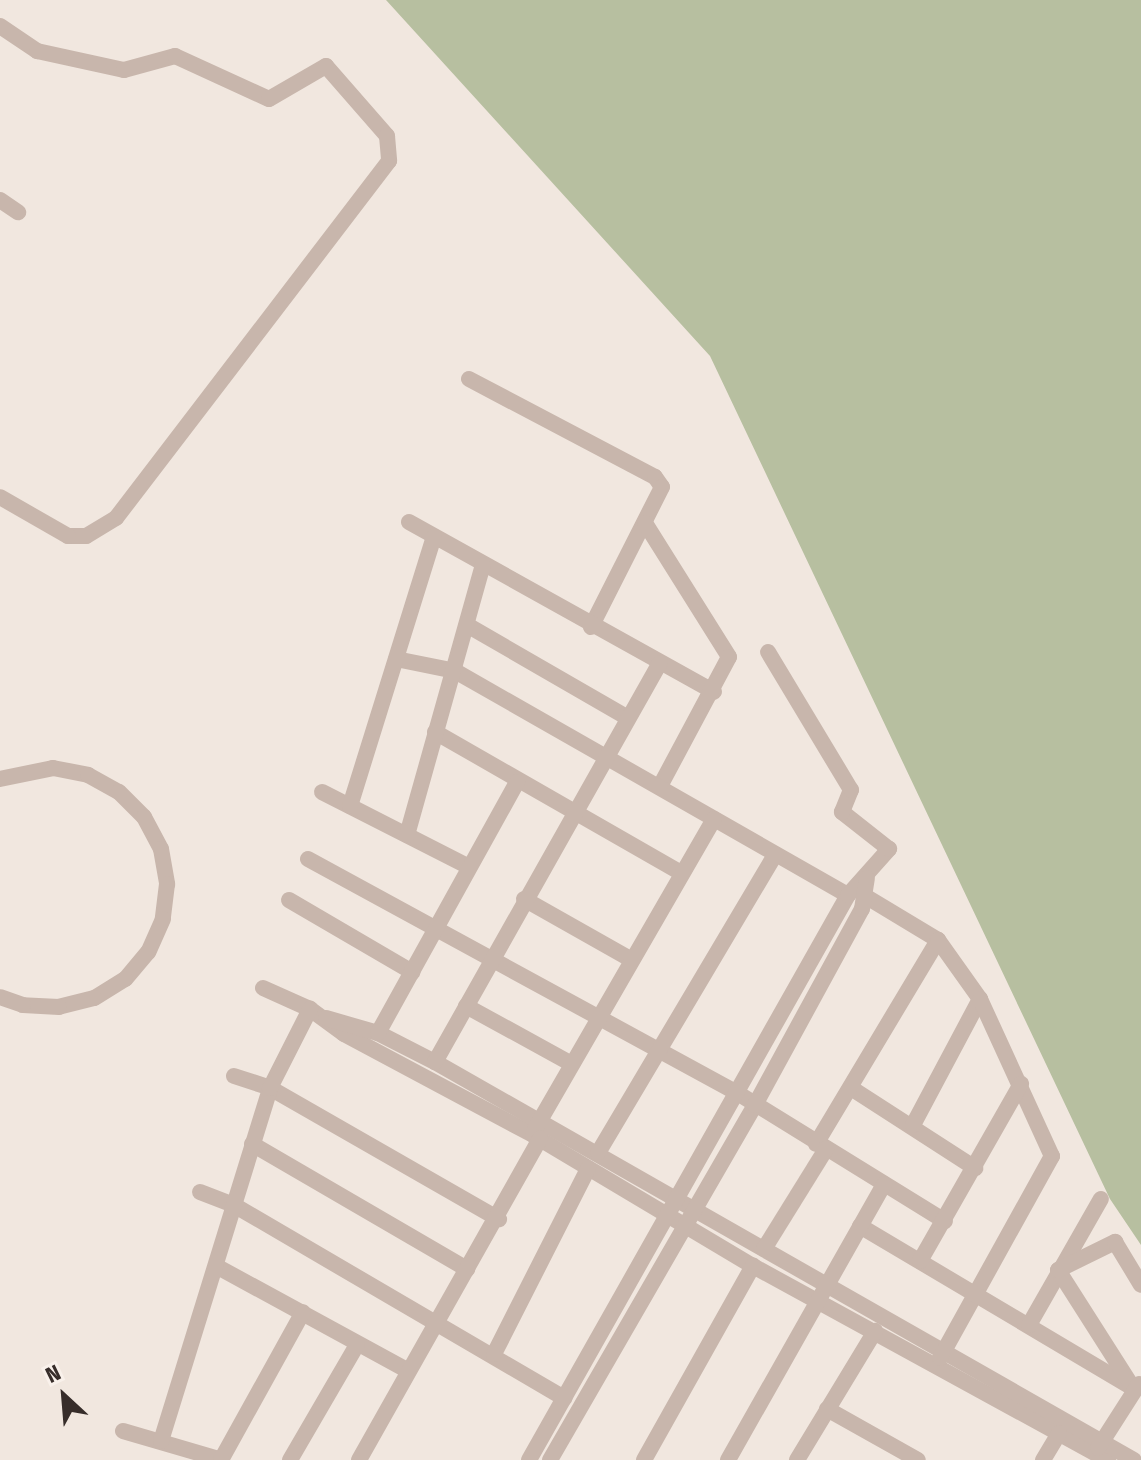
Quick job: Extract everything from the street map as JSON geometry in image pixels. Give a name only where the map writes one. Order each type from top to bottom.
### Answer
[{"type":"street","points":[[0,26],[37,51],[124,70],[175,56],[269,99],[326,66],[387,136],[389,161],[116,518],[94,533],[68,536],[0,497]]},
{"type":"street","points":[[0,200],[18,212]]},
{"type":"street","points":[[469,379],[655,477],[662,487],[591,627]]},
{"type":"street","points":[[409,522],[591,627],[714,692]]},
{"type":"street","points":[[645,523],[729,657],[714,692],[660,786]]},
{"type":"street","points":[[350,806],[434,537]]},
{"type":"street","points":[[407,835],[483,565]]},
{"type":"street","points":[[467,625],[628,718]]},
{"type":"street","points":[[529,1460],[677,1196],[856,896],[889,849],[842,812],[851,790],[768,652]]},
{"type":"street","points":[[396,659],[455,671],[660,786],[775,855],[938,940],[980,999],[1052,1156],[940,1358]]},
{"type":"street","points":[[435,1062],[490,957],[660,663]]},
{"type":"street","points":[[435,732],[517,782],[679,872]]},
{"type":"street","points":[[0,779],[53,768],[88,775],[119,792],[144,817],[161,849],[167,884],[163,919],[148,952],[125,979],[94,998],[59,1007],[23,1005],[0,997]]},
{"type":"street","points":[[378,1033],[517,782]]},
{"type":"street","points":[[322,792],[469,867]]},
{"type":"street","points":[[359,1460],[407,1370],[499,1219],[570,1063],[679,872],[714,819]]},
{"type":"street","points":[[598,1153],[660,1054],[775,855]]},
{"type":"street","points":[[308,859],[436,927],[660,1054],[739,1094],[945,1221]]},
{"type":"street","points":[[550,1460],[693,1206],[755,1105],[856,896]]},
{"type":"street","points":[[524,899],[630,959]]},
{"type":"street","points":[[289,900],[412,972]]},
{"type":"street","points":[[764,1249],[851,1088],[938,940]]},
{"type":"street","points":[[263,988],[326,1018],[344,1034],[537,1131],[598,1153],[825,1284],[1059,1433],[1134,1460]]},
{"type":"street","points":[[913,1125],[980,999]]},
{"type":"street","points":[[466,1006],[570,1063]]},
{"type":"street","points":[[161,1441],[270,1088],[310,1009]]},
{"type":"street","points":[[326,1018],[378,1033],[435,1062],[588,1169],[667,1216],[875,1331],[940,1358],[1102,1451]]},
{"type":"street","points":[[234,1076],[270,1088],[499,1219]]},
{"type":"street","points":[[920,1261],[1021,1084]]},
{"type":"street","points":[[851,1088],[913,1125],[975,1168]]},
{"type":"street","points":[[252,1144],[467,1269]]},
{"type":"street","points":[[494,1354],[588,1169]]},
{"type":"street","points":[[728,1460],[884,1184]]},
{"type":"street","points":[[200,1192],[232,1204],[436,1325],[494,1354],[564,1398]]},
{"type":"street","points":[[1029,1325],[1101,1199]]},
{"type":"street","points":[[860,1226],[1029,1325],[1139,1384]]},
{"type":"street","points":[[1058,1270],[1115,1242],[1141,1285]]},
{"type":"street","points":[[216,1266],[407,1370]]},
{"type":"street","points":[[644,1460],[753,1266]]},
{"type":"street","points":[[1058,1270],[1139,1384]]},
{"type":"street","points":[[123,1431],[221,1460],[303,1312]]},
{"type":"street","points":[[797,1460],[875,1331]]},
{"type":"street","points":[[290,1460],[357,1345]]},
{"type":"street","points":[[1102,1451],[1139,1384]]},
{"type":"street","points":[[827,1409],[918,1460]]},
{"type":"street","points":[[1043,1460],[1059,1433]]},
{"type":"green space","points":[[386,0],[1141,0],[1141,1245],[1110,1199],[710,356]]}]
